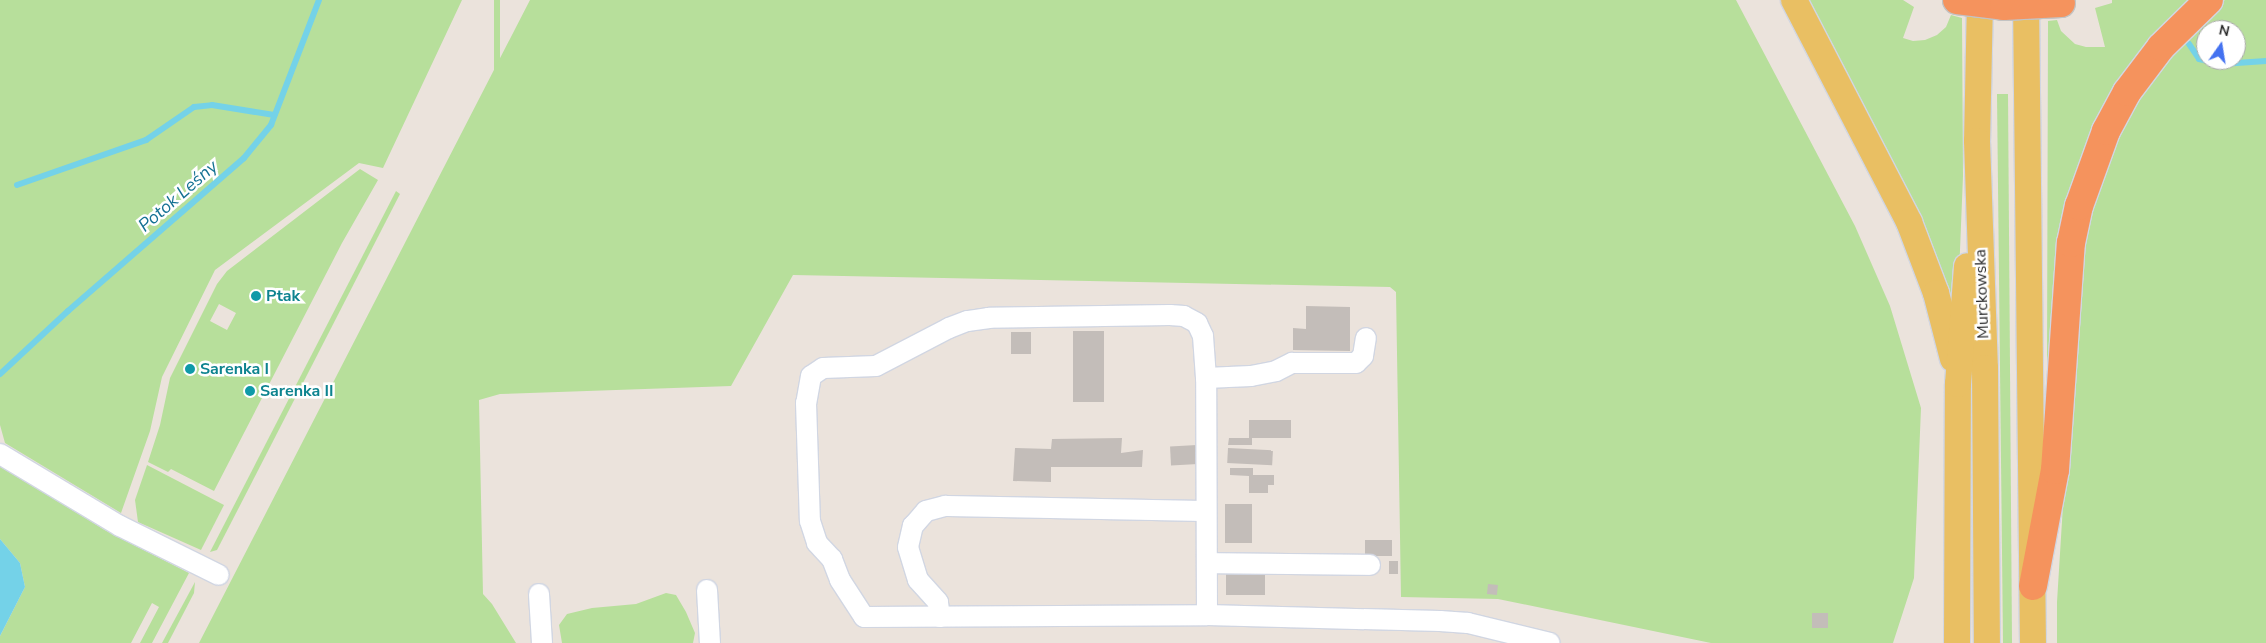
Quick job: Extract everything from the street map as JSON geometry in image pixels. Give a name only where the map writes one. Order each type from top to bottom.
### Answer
[{"type":"highway","points":[[1957,0],[2004,6],[2067,1]]},
{"type":"highway","points":[[2033,586],[2055,470],[2071,243],[2079,206],[2106,131],[2128,92],[2161,47],[2209,0]]},
{"type":"main road","points":[[1794,0],[1910,222],[1936,293],[1958,384]]},
{"type":"main road","name":"Murckowska","points":[[1980,0],[1977,141],[1985,368],[1987,643]]},
{"type":"main road","points":[[2026,0],[2033,643]]},
{"type":"main road","points":[[1957,643],[1958,384],[1977,141]]},
{"type":"street","points":[[1207,616],[1206,378],[1203,336],[1196,323],[1184,316],[1170,315],[1007,317],[966,321],[876,366],[823,368],[811,376],[806,403],[810,521],[817,543],[832,560],[840,580],[864,617],[1207,616],[1468,623],[1550,643]]},
{"type":"street","points":[[1206,378],[1251,376],[1276,371],[1292,363],[1356,363],[1363,356],[1366,338]]},
{"type":"street","points":[[0,454],[120,526],[219,575]]},
{"type":"street","points":[[940,617],[938,602],[918,580],[908,547],[913,526],[926,511],[946,506],[1206,511]]},
{"type":"street","points":[[1207,563],[1370,565]]},
{"type":"street","points":[[707,590],[710,643]]},
{"type":"street","points":[[539,594],[542,643]]},
{"type":"green space","points":[[0,0],[462,0],[383,168],[359,163],[215,270],[162,377],[150,431],[121,513],[5,443],[0,425]]},
{"type":"green space","points":[[494,0],[500,0],[500,205],[494,205]]},
{"type":"green space","points":[[530,0],[1736,0],[1855,226],[1890,306],[1921,408],[1914,578],[1893,643],[1711,643],[1498,599],[1401,597],[1396,292],[1390,287],[793,275],[731,386],[500,394],[479,400],[483,594],[492,604],[516,643],[199,643]]},
{"type":"green space","points":[[1808,0],[1903,0],[1914,7],[1903,38],[1913,41],[1925,40],[1937,35],[1946,27],[1951,15],[1962,18],[1963,176],[1957,325],[1912,198]]},
{"type":"green space","points":[[2112,0],[2193,0],[2119,86],[2050,367],[2047,363],[2048,21],[2057,20],[2061,31],[2075,44],[2086,47],[2105,47],[2095,8],[2112,3]]},
{"type":"green space","points":[[2225,0],[2266,0],[2266,643],[2057,643],[2057,602],[2074,327],[2082,245],[2098,177],[2142,87],[2196,28],[2196,70],[2246,70],[2246,20],[2203,20],[2215,7]]},
{"type":"green space","points":[[1997,94],[2008,94],[2012,643],[2003,643]]},
{"type":"green space","points":[[360,169],[378,180],[342,243],[214,491],[171,469],[168,472],[148,462],[160,425],[170,378],[217,284],[227,271]],"holes":[[[219,304],[236,313],[227,330],[210,321]]]},
{"type":"green space","points":[[396,191],[400,194],[250,486],[217,550],[210,552]]},
{"type":"green space","points":[[0,463],[103,529],[189,573],[152,643],[140,643],[159,607],[152,603],[131,643],[0,643],[0,636],[25,587],[20,563],[0,539]]},
{"type":"green space","points":[[147,465],[224,505],[201,550],[138,522],[135,500]]},
{"type":"green space","points":[[195,582],[194,593],[168,643],[162,643]]},
{"type":"green space","points":[[666,593],[676,595],[686,612],[695,633],[693,643],[562,643],[559,625],[567,614],[592,608],[636,604]]},
{"type":"water","points":[[0,539],[20,563],[25,587],[0,636]]},
{"type":"building","points":[[1306,306],[1350,307],[1350,351],[1293,350],[1293,328],[1306,329]]},
{"type":"building","points":[[1073,331],[1104,331],[1104,402],[1073,402]]},
{"type":"building","points":[[1011,332],[1031,332],[1031,354],[1011,354]]},
{"type":"building","points":[[1249,420],[1291,420],[1291,438],[1252,438],[1252,445],[1228,445],[1229,438],[1249,438]]},
{"type":"building","points":[[1122,438],[1121,453],[1143,450],[1142,467],[1051,467],[1051,482],[1013,481],[1015,448],[1051,449],[1052,439]]},
{"type":"building","points":[[1197,445],[1198,464],[1171,465],[1170,446]]},
{"type":"building","points":[[1228,448],[1273,450],[1272,465],[1227,463]]},
{"type":"building","points":[[1230,468],[1253,468],[1253,475],[1274,475],[1274,485],[1268,485],[1268,493],[1249,493],[1249,476],[1230,475]]},
{"type":"building","points":[[1225,504],[1252,504],[1252,543],[1225,543]]},
{"type":"building","points":[[1365,540],[1392,540],[1392,556],[1365,556]]},
{"type":"building","points":[[1389,561],[1398,561],[1398,574],[1389,574]]},
{"type":"building","points":[[1226,572],[1265,572],[1265,595],[1226,595]]},
{"type":"building","points":[[1488,584],[1498,585],[1497,595],[1487,594]]},
{"type":"building","points":[[1812,613],[1828,613],[1828,628],[1812,628]]},
{"type":"waterway","name":"Potok Leśny","points":[[0,374],[68,311],[244,158],[271,125],[319,0]]},
{"type":"waterway","points":[[2189,44],[2199,59],[2222,64],[2266,61]]},
{"type":"waterway","points":[[17,185],[146,140],[194,107],[212,105],[274,115]]},
{"type":"place","name":"Ptak","points":[[256,296]]},
{"type":"place","name":"Sarenka I","points":[[190,369]]},
{"type":"place","name":"Sarenka II","points":[[250,391]]}]
